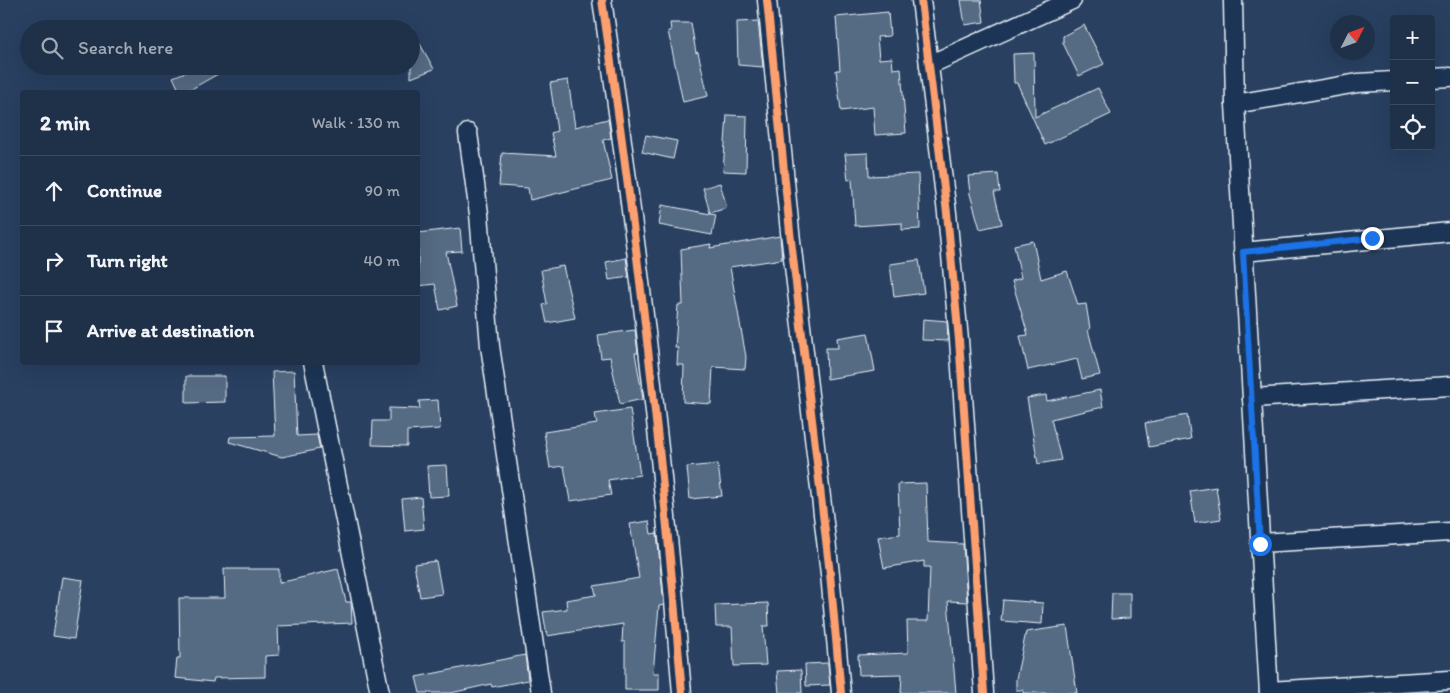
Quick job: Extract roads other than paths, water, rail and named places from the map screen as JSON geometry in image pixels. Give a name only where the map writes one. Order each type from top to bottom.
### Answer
[{"type":"street","points":[[602,0],[631,197],[670,557],[682,693]]},
{"type":"street","points":[[767,0],[790,232],[830,574],[841,693]]},
{"type":"street","points":[[921,0],[947,213],[959,340],[984,693]]},
{"type":"street","points":[[929,65],[1072,0]]},
{"type":"street","points":[[1232,0],[1235,104],[1269,692],[1450,680]]},
{"type":"street","points":[[1435,78],[1450,77]]},
{"type":"street","points":[[1235,104],[1358,83],[1390,81]]},
{"type":"street","points":[[468,133],[480,214],[490,346],[541,693]]},
{"type":"street","points":[[1243,252],[1450,232]]},
{"type":"street","points":[[314,365],[380,693]]},
{"type":"street","points":[[1252,398],[1450,386]]},
{"type":"street","points":[[1260,544],[1450,532]]}]
